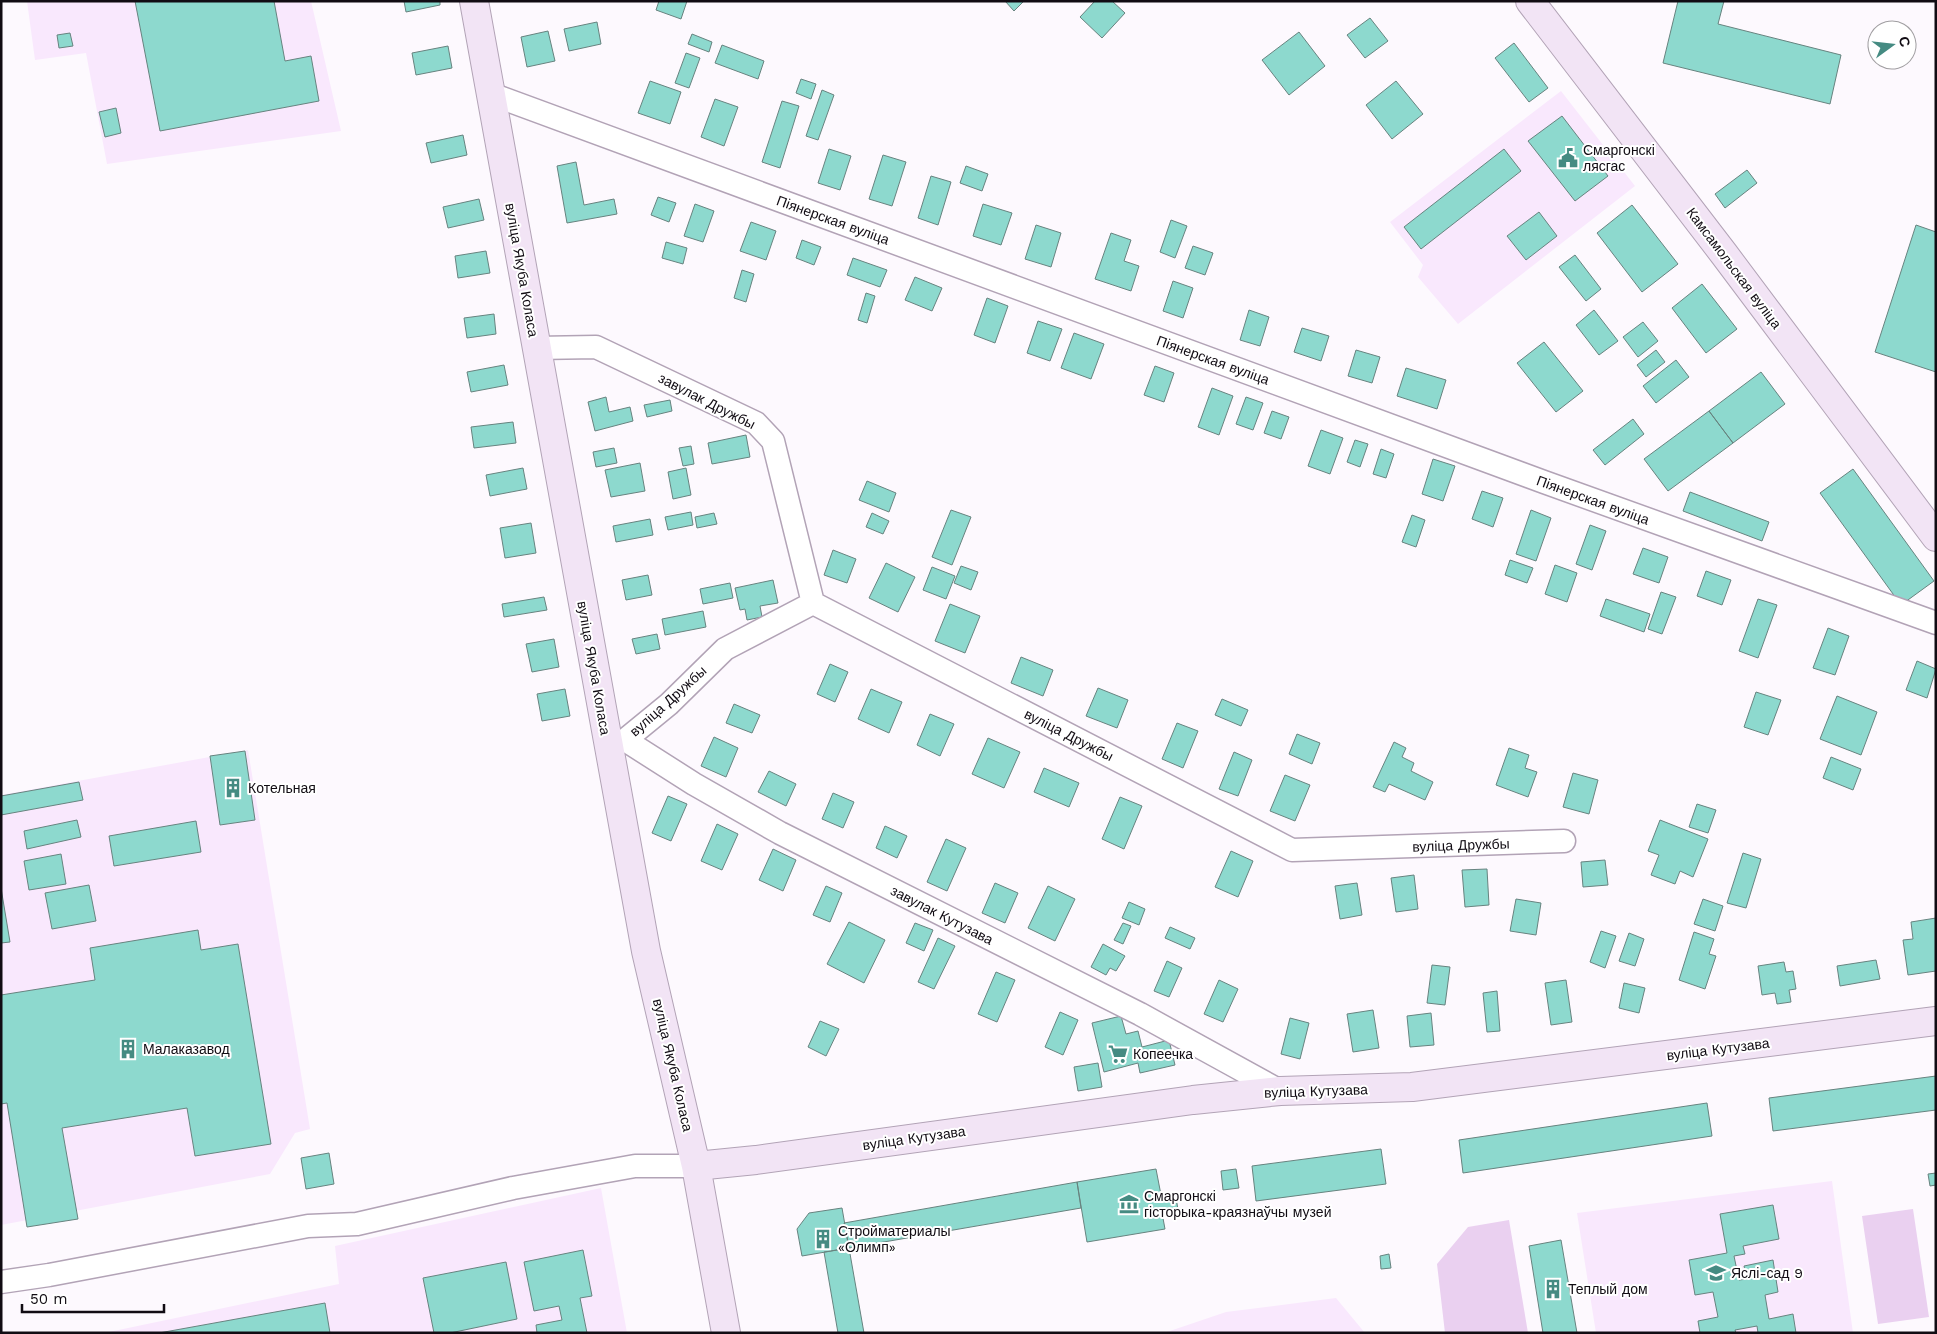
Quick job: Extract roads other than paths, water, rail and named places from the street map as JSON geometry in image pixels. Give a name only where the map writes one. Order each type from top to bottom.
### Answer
[{"type":"main road","name":"вуліца Якуба Коласа","points":[[474,1],[536,348],[616,742],[646,951],[696,1166],[726,1333]]},
{"type":"main road","name":"Камсамольская вуліца","points":[[1530,1],[1724,254],[1936,537]]},
{"type":"main road","name":"вуліца Кутузава","points":[[696,1166],[756,1160],[1184,1101],[1280,1091],[1412,1087],[1936,1021]]},
{"type":"street","name":"Піянерская вуліца","points":[[491,94],[1544,482],[1936,623]]},
{"type":"street","name":"завулак Дружбы","points":[[536,348],[596,347],[756,423],[773,441],[813,603]]},
{"type":"street","name":"вуліца Дружбы","points":[[616,742],[669,704],[725,649],[813,603],[1292,850],[1564,841]]},
{"type":"street","name":"завулак Кутузава","points":[[616,742],[780,833],[1140,1014],[1280,1091]]},
{"type":"street","points":[[1,1282],[49,1275],[308,1226],[357,1224],[513,1188],[635,1166],[696,1166]]},
{"type":"place","name":"Смаргонскі лясгас","points":[[1568,158]]},
{"type":"place","name":"Котельная","points":[[233,788]]},
{"type":"place","name":"Малаказавод","points":[[128,1049]]},
{"type":"place","name":"Копеечка","points":[[1118,1054]]},
{"type":"place","name":"Смаргонскі гісторыка-краязнаўчы музей","points":[[1129,1204]]},
{"type":"place","name":"Стройматериалы «Олимп»","points":[[823,1239]]},
{"type":"place","name":"Яслі-сад 9","points":[[1716,1273]]},
{"type":"place","name":"Теплый дом","points":[[1553,1289]]}]
